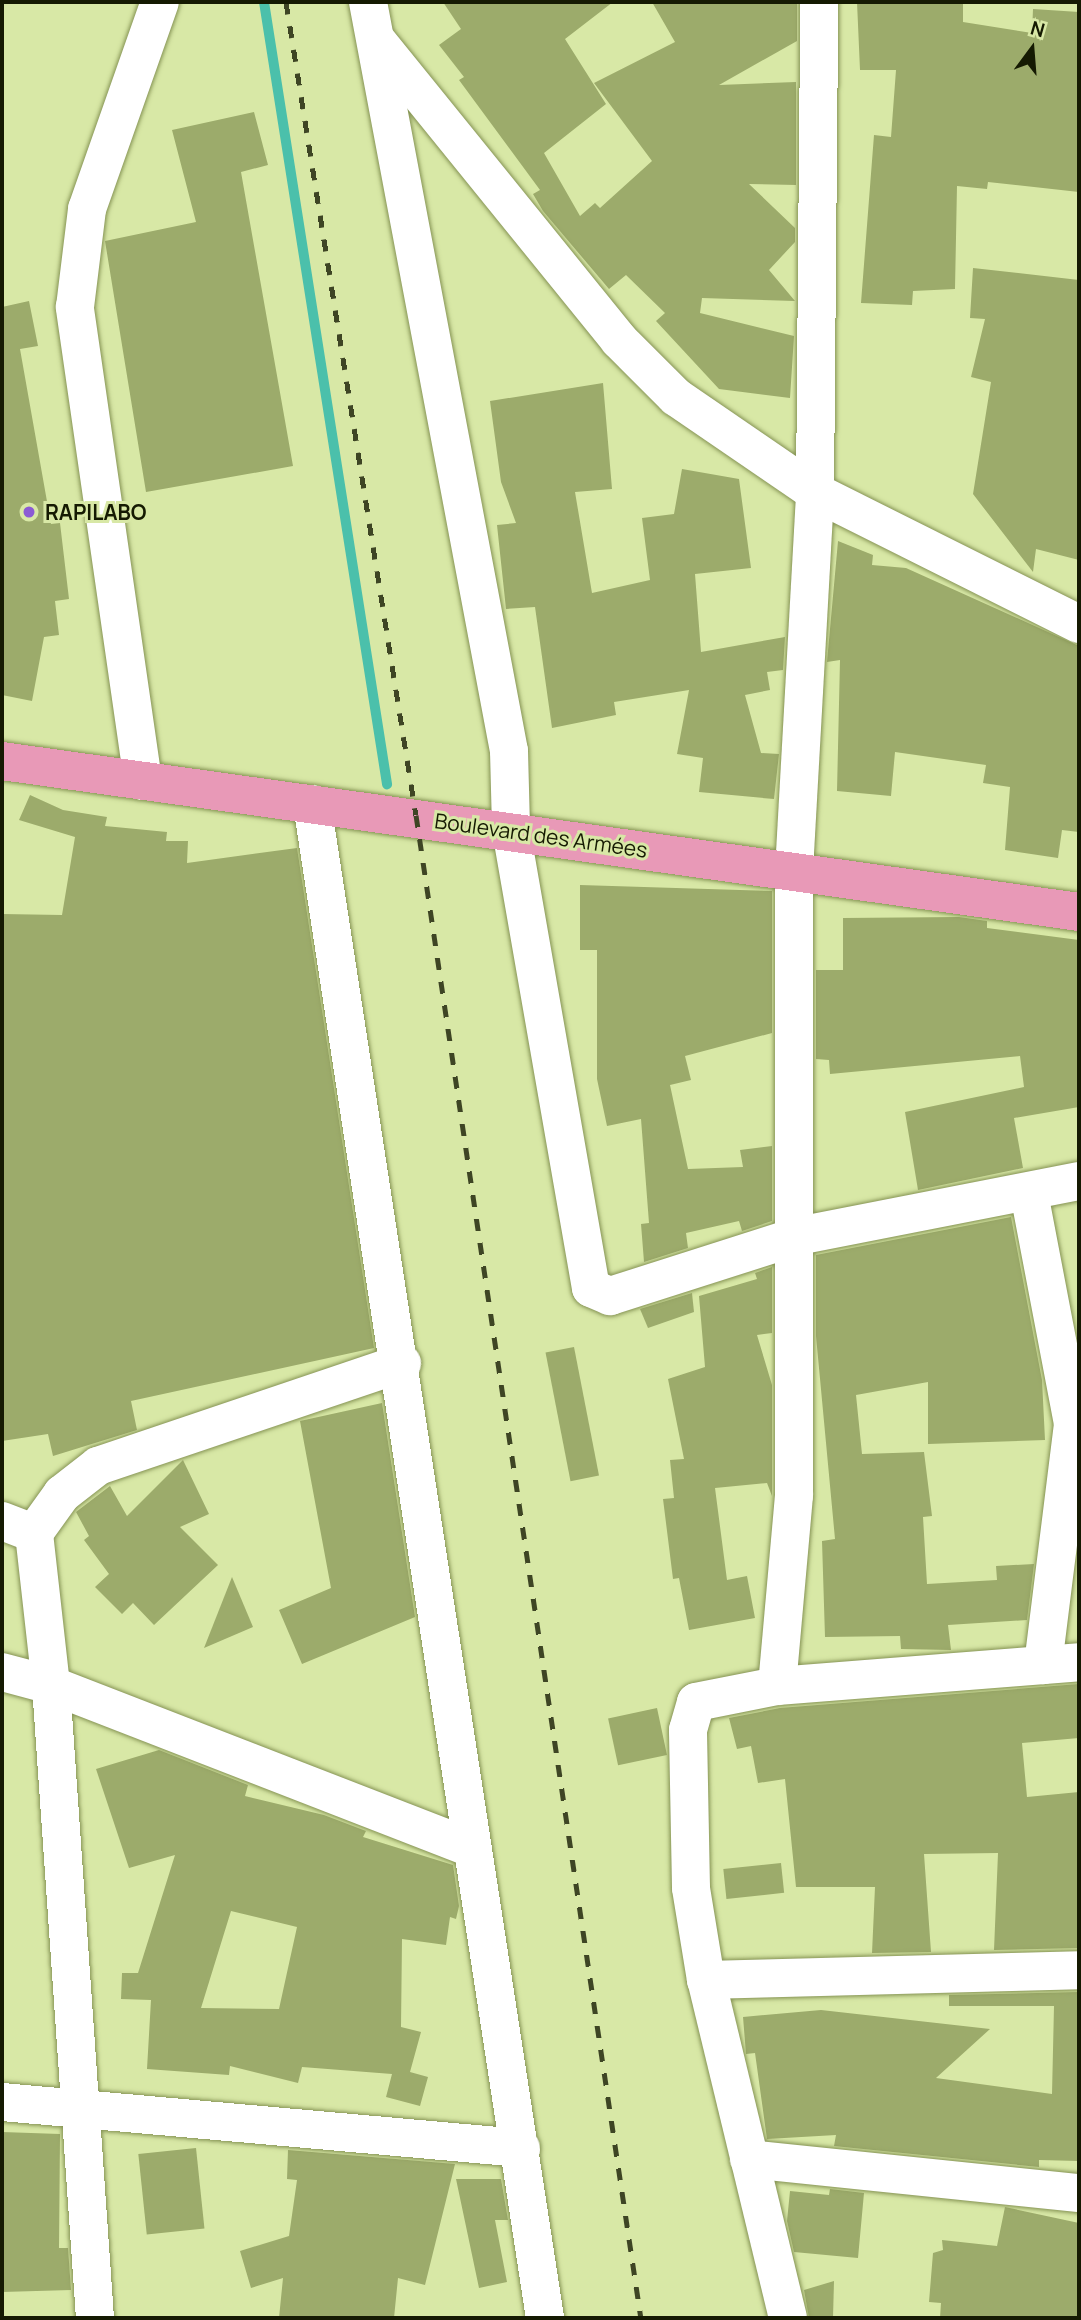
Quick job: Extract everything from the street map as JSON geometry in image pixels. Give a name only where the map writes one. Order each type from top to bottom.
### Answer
[{"type":"main road","name":"Boulevard des Armées","points":[[2,761],[511,830],[1079,912]]},
{"type":"street","points":[[143,781],[75,295],[87,209],[160,2]]},
{"type":"street","points":[[777,1686],[794,1496],[798,1236],[794,871],[815,492],[819,2]]},
{"type":"street","points":[[371,20],[619,340],[676,397],[815,492],[1079,624]]},
{"type":"street","points":[[371,20],[509,751],[511,830],[591,1288],[610,1296],[798,1236],[1029,1193],[1079,1181]]},
{"type":"street","points":[[312,804],[402,1363],[471,1848],[521,2148],[545,2318]]},
{"type":"street","points":[[788,2318],[706,1980],[691,1888],[690,1716],[696,1702],[777,1686],[1061,1663],[1076,1424],[1029,1193]]},
{"type":"street","points":[[95,2318],[51,1685],[18,1527],[98,1466],[402,1363]]},
{"type":"street","points":[[2,1672],[51,1685],[471,1848]]},
{"type":"street","points":[[706,1980],[1079,1970]]},
{"type":"street","points":[[2,2102],[82,2106],[521,2148]]},
{"type":"street","points":[[749,2159],[1079,2193]]},
{"type":"building","points":[[443,2],[613,2],[565,39],[606,104],[544,153],[580,216],[595,203],[600,208],[652,161],[594,83],[675,42],[652,2],[797,2],[797,41],[719,85],[796,82],[796,185],[749,184],[795,228],[795,242],[769,270],[795,301],[702,298],[700,313],[794,336],[790,398],[719,389],[656,321],[665,313],[626,275],[609,289],[543,211],[533,194],[540,190],[459,80],[464,77],[439,45],[461,29]]},
{"type":"building","points":[[857,2],[963,2],[963,22],[1032,33],[1033,9],[1079,12],[1079,192],[988,182],[987,189],[957,186],[955,289],[913,291],[912,305],[861,303],[874,135],[891,137],[896,70],[860,70]]},
{"type":"building","points":[[254,112],[268,165],[241,172],[293,466],[146,492],[105,241],[196,222],[172,130]]},
{"type":"building","points":[[973,268],[1079,280],[1079,560],[1036,549],[1033,572],[973,494],[991,382],[971,377],[985,319],[970,318]]},
{"type":"building","points":[[29,301],[38,346],[20,349],[51,524],[60,523],[69,599],[55,601],[59,635],[44,637],[32,701],[2,695],[2,307]]},
{"type":"building","points":[[603,383],[612,489],[575,492],[592,593],[650,580],[642,518],[674,514],[682,469],[739,479],[751,568],[695,574],[701,652],[785,637],[783,670],[767,672],[770,690],[745,695],[761,753],[779,754],[774,799],[699,792],[703,758],[677,754],[689,690],[614,702],[616,715],[552,728],[535,607],[506,609],[497,525],[516,523],[501,482],[490,401]]},
{"type":"building","points":[[838,541],[873,555],[872,565],[906,568],[1079,646],[1079,832],[1062,830],[1058,858],[1005,850],[1010,787],[983,783],[986,765],[895,752],[891,796],[837,791],[840,660],[827,662]]},
{"type":"building","points":[[30,795],[63,810],[107,817],[105,826],[167,832],[166,841],[188,841],[187,863],[297,848],[374,1348],[131,1401],[137,1430],[53,1456],[48,1434],[2,1441],[2,914],[62,915],[75,837],[19,820]]},
{"type":"building","points":[[580,885],[772,891],[772,1033],[685,1056],[691,1080],[670,1085],[688,1169],[743,1167],[740,1150],[772,1146],[772,1221],[742,1231],[739,1221],[686,1233],[688,1248],[644,1262],[641,1224],[649,1223],[641,1119],[607,1126],[597,1079],[597,950],[580,950]]},
{"type":"building","points":[[959,917],[987,921],[987,928],[1079,940],[1079,1107],[1014,1118],[1023,1168],[918,1190],[905,1112],[1024,1087],[1020,1056],[830,1074],[829,1060],[816,1059],[816,970],[843,970],[843,918]]},
{"type":"building","points":[[1011,1217],[1042,1380],[1045,1440],[928,1444],[928,1382],[856,1395],[862,1454],[924,1452],[932,1516],[923,1517],[927,1584],[997,1580],[996,1566],[1034,1564],[1027,1620],[948,1625],[951,1650],[901,1649],[900,1636],[825,1637],[822,1541],[835,1539],[816,1336],[816,1255]]},
{"type":"building","points":[[772,1267],[772,1333],[757,1335],[772,1385],[772,1496],[767,1483],[715,1488],[727,1580],[747,1576],[755,1618],[689,1630],[679,1578],[673,1579],[663,1499],[674,1498],[670,1460],[684,1459],[668,1379],[705,1367],[699,1296],[757,1279],[755,1273]]},
{"type":"building","points":[[692,1293],[694,1312],[648,1328],[640,1309]]},
{"type":"building","points":[[574,1347],[599,1476],[571,1481],[546,1353]]},
{"type":"building","points":[[382,1403],[415,1617],[302,1664],[279,1610],[331,1588],[300,1421]]},
{"type":"building","points":[[183,1460],[209,1514],[180,1527],[218,1565],[154,1625],[133,1603],[122,1614],[95,1587],[109,1574],[84,1540],[89,1536],[76,1512],[110,1486],[127,1516]]},
{"type":"building","points":[[232,1577],[253,1627],[204,1648]]},
{"type":"building","points":[[1079,1684],[1079,1738],[1022,1743],[1027,1797],[1079,1792],[1079,1948],[994,1950],[998,1853],[924,1854],[931,1952],[872,1953],[875,1887],[796,1887],[785,1779],[758,1783],[751,1746],[737,1749],[729,1718],[780,1708]]},
{"type":"building","points":[[657,1708],[667,1755],[618,1765],[608,1718]]},
{"type":"building","points":[[159,1750],[248,1785],[245,1796],[324,1815],[366,1831],[363,1837],[453,1865],[459,1906],[456,1919],[450,1917],[446,1945],[402,1939],[401,2027],[421,2032],[410,2072],[428,2077],[420,2106],[386,2097],[392,2074],[302,2067],[298,2083],[230,2066],[229,2075],[147,2069],[151,2000],[121,1999],[122,1973],[138,1973],[175,1855],[129,1868],[96,1769]],"holes":[[[231,1911],[297,1927],[279,2009],[201,2008]]]},
{"type":"building","points":[[781,1863],[784,1893],[726,1899],[723,1869]]},
{"type":"building","points":[[1079,1992],[1079,2161],[1039,2160],[1039,2167],[834,2146],[836,2135],[767,2139],[755,2053],[746,2054],[743,2017],[821,2010],[990,2029],[936,2078],[1052,2094],[1054,2006],[949,2006],[949,1995]]},
{"type":"building","points":[[2,2132],[60,2134],[59,2248],[68,2248],[71,2290],[2,2292]]},
{"type":"building","points":[[196,2148],[204,2229],[147,2235],[138,2154]]},
{"type":"building","points":[[288,2150],[455,2164],[425,2285],[398,2278],[394,2318],[279,2318],[283,2278],[251,2288],[240,2251],[289,2236],[297,2180],[287,2179]]},
{"type":"building","points":[[456,2179],[501,2179],[508,2220],[495,2220],[507,2282],[479,2288]]},
{"type":"building","points":[[830,2189],[864,2193],[858,2258],[794,2252],[787,2221],[790,2191],[829,2195]]},
{"type":"building","points":[[1005,2207],[1079,2223],[1079,2318],[940,2318],[941,2303],[929,2302],[933,2253],[943,2250],[942,2240],[997,2246]]},
{"type":"building","points":[[834,2281],[833,2318],[809,2318],[804,2290]]},
{"type":"waterway","points":[[264,2],[387,784]]},
{"type":"railway","points":[[286,2],[416,815],[641,2318]]},
{"type":"place","name":"RAPILABO","points":[[29,512]]}]
